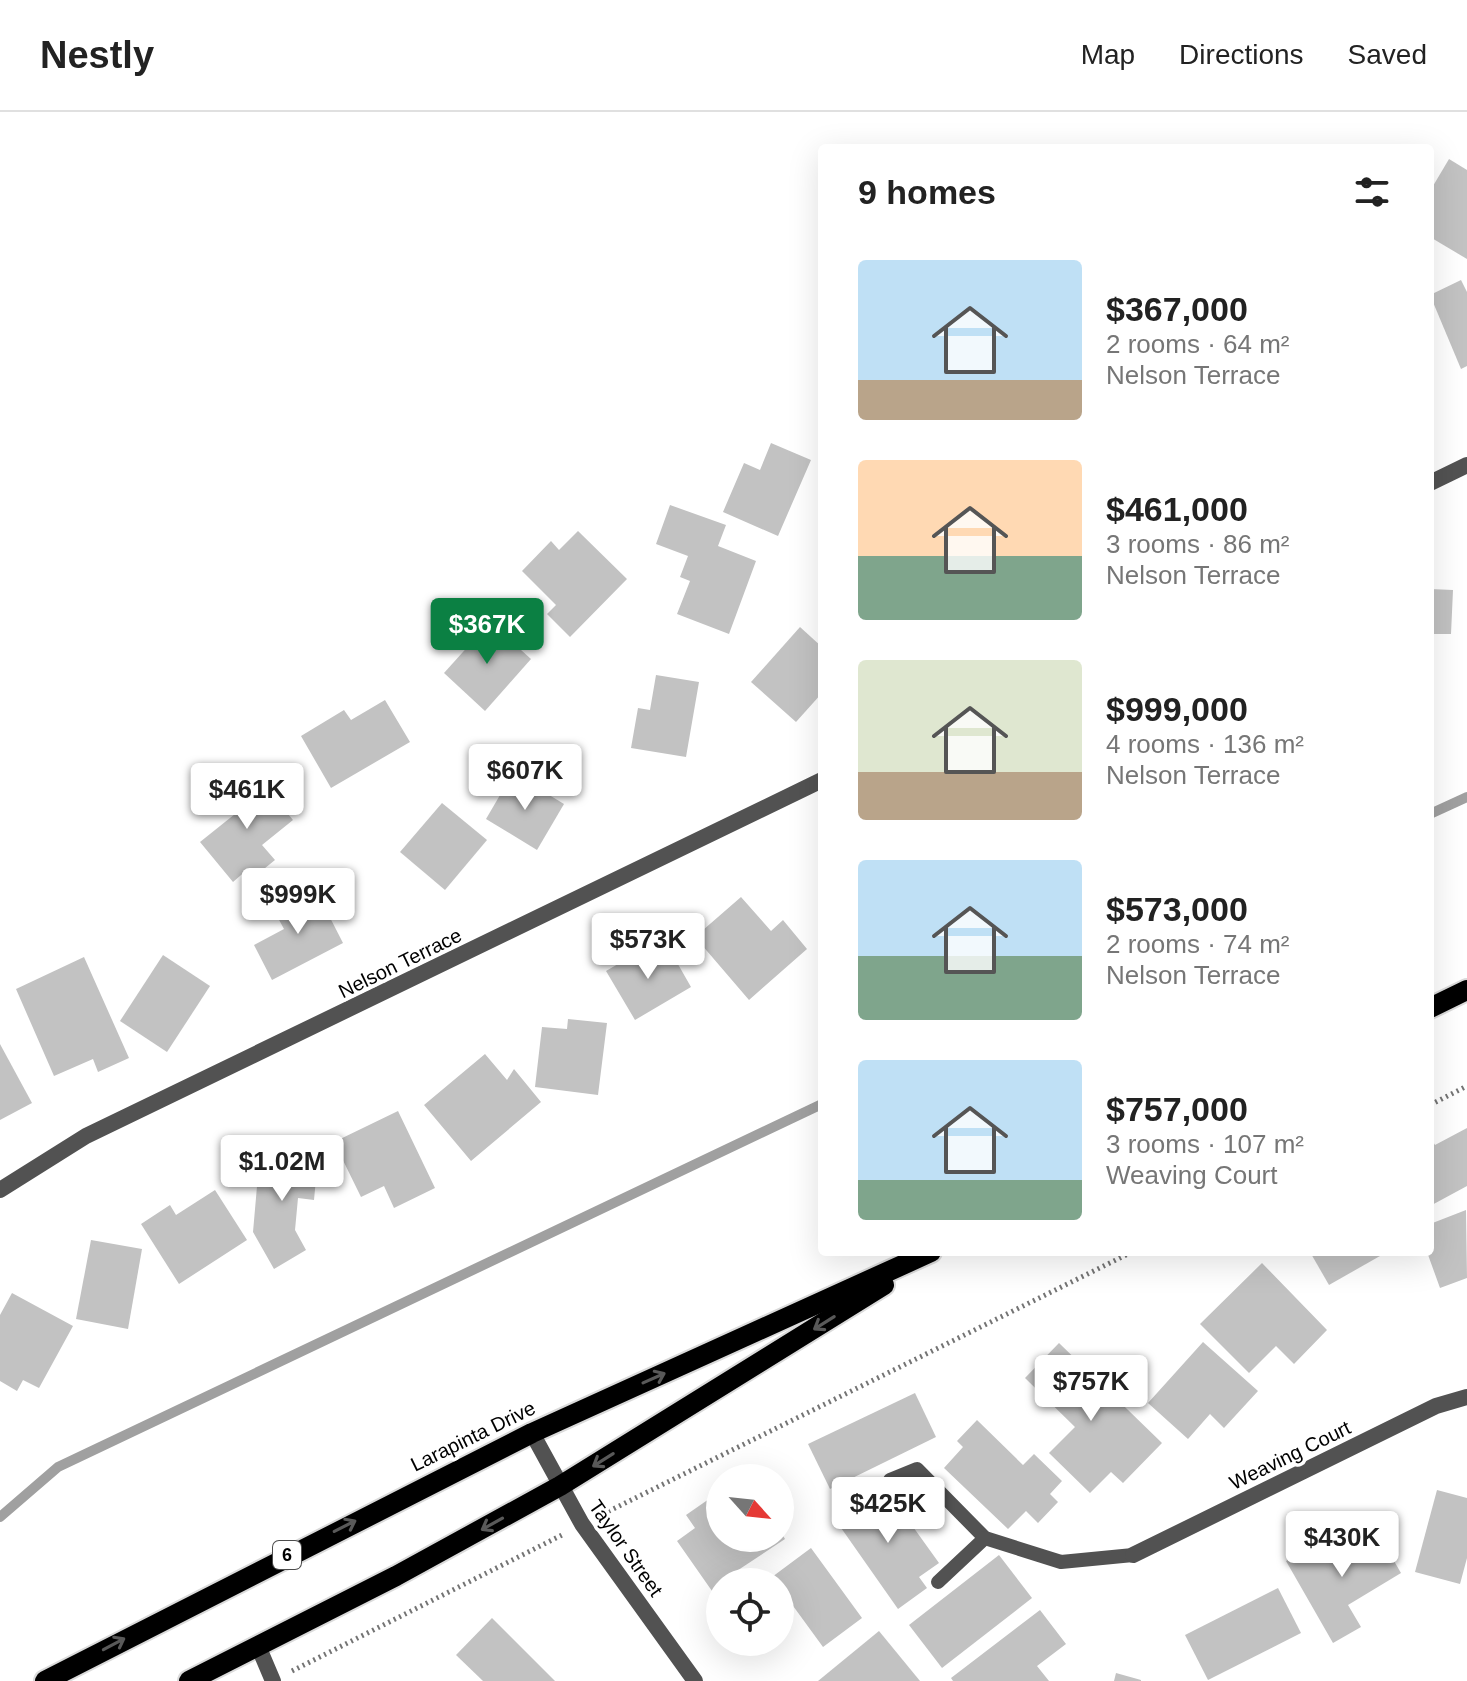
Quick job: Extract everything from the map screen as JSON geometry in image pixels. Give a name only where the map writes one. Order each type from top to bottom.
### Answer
[{"type":"main road","points":[[1434,1006],[1467,990]]},
{"type":"main road","name":"Larapinta Drive","points":[[45,1681],[532,1433],[922,1256]]},
{"type":"main road","points":[[189,1681],[259,1648],[560,1486],[932,1256]]},
{"type":"street","points":[[1434,481],[1467,465]]},
{"type":"street","name":"Nelson Terrace","points":[[0,1190],[86,1136],[818,782]]},
{"type":"street","name":"Weaving Court","points":[[1133,1555],[1436,1406],[1467,1397]]},
{"type":"street","name":"Taylor Street","points":[[532,1433],[582,1524],[695,1681]]},
{"type":"street","points":[[259,1648],[280,1677]]},
{"type":"lane","points":[[890,1480],[917,1469],[985,1538],[1061,1562],[1133,1555]]},
{"type":"lane","points":[[938,1582],[985,1538]]},
{"type":"path","points":[[1434,1103],[1467,1086]]},
{"type":"path","points":[[280,1677],[1124,1256]]},
{"type":"building","points":[[1449,159],[1467,170],[1467,259],[1434,239],[1434,184]]},
{"type":"building","points":[[1461,280],[1467,292],[1467,366],[1461,369],[1434,305],[1434,293]]},
{"type":"building","points":[[771,443],[811,460],[778,536],[723,512],[744,463],[760,470]]},
{"type":"building","points":[[670,505],[726,525],[718,546],[756,561],[729,634],[677,614],[690,581],[680,577],[688,556],[656,544]]},
{"type":"building","points":[[578,531],[627,579],[570,637],[547,614],[556,605],[522,571],[551,541],[559,550]]},
{"type":"building","points":[[1434,589],[1453,590],[1451,634],[1434,634]]},
{"type":"building","points":[[490,622],[531,659],[485,711],[444,673]]},
{"type":"building","points":[[800,627],[818,643],[818,697],[796,722],[751,682]]},
{"type":"building","points":[[656,675],[699,682],[686,757],[631,748],[638,708],[650,710]]},
{"type":"building","points":[[385,700],[410,742],[331,788],[301,736],[344,710],[351,720]]},
{"type":"building","points":[[513,773],[564,804],[537,850],[486,819]]},
{"type":"building","points":[[256,775],[293,820],[262,845],[275,860],[254,877],[248,869],[233,882],[200,842],[235,814],[224,801]]},
{"type":"building","points":[[442,803],[487,840],[445,890],[400,852]]},
{"type":"building","points":[[303,890],[312,907],[322,902],[343,943],[272,980],[254,945],[284,929],[272,907]]},
{"type":"building","points":[[741,897],[771,931],[783,920],[807,949],[749,1000],[695,937]]},
{"type":"building","points":[[667,945],[691,987],[635,1020],[606,971],[637,953],[641,960]]},
{"type":"building","points":[[163,955],[210,986],[167,1052],[120,1021]]},
{"type":"building","points":[[84,957],[129,1058],[98,1072],[93,1059],[54,1076],[16,989]]},
{"type":"building","points":[[568,1019],[607,1023],[598,1095],[535,1087],[542,1027],[567,1029]]},
{"type":"building","points":[[0,1044],[32,1103],[0,1120]]},
{"type":"building","points":[[485,1054],[507,1080],[514,1069],[541,1102],[471,1161],[424,1105]]},
{"type":"building","points":[[398,1111],[435,1188],[394,1208],[384,1186],[361,1197],[334,1142]]},
{"type":"building","points":[[1467,1128],[1467,1186],[1434,1204],[1434,1143]]},
{"type":"building","points":[[260,1152],[318,1157],[314,1200],[298,1198],[295,1230],[306,1250],[274,1269],[253,1232]]},
{"type":"building","points":[[215,1190],[247,1240],[179,1284],[141,1224],[170,1205],[176,1215]]},
{"type":"building","points":[[1466,1210],[1467,1278],[1440,1288],[1428,1256],[1434,1256],[1434,1222]]},
{"type":"building","points":[[91,1240],[142,1249],[128,1329],[76,1319]]},
{"type":"building","points":[[1312,1256],[1380,1256],[1329,1285]]},
{"type":"building","points":[[1262,1263],[1327,1330],[1294,1364],[1276,1346],[1249,1373],[1200,1324]]},
{"type":"building","points":[[12,1293],[73,1326],[39,1388],[23,1380],[17,1391],[0,1381],[0,1315]]},
{"type":"building","points":[[1203,1342],[1258,1391],[1224,1428],[1210,1414],[1188,1439],[1148,1403]]},
{"type":"building","points":[[1059,1343],[1162,1443],[1123,1483],[1111,1472],[1090,1493],[1049,1453],[1075,1427],[1025,1378]]},
{"type":"building","points":[[915,1393],[936,1437],[830,1489],[808,1444]]},
{"type":"building","points":[[977,1420],[1023,1465],[1034,1454],[1062,1481],[1050,1494],[1058,1502],[1038,1523],[1026,1511],[1008,1529],[944,1468],[963,1447],[957,1441]]},
{"type":"building","points":[[1437,1490],[1467,1498],[1467,1558],[1460,1584],[1415,1572]]},
{"type":"building","points":[[865,1492],[872,1502],[888,1492],[939,1563],[919,1577],[927,1588],[898,1609],[832,1515]]},
{"type":"building","points":[[706,1501],[706,1552],[765,1552],[741,1568],[706,1568],[706,1582],[677,1541],[695,1528],[686,1515]]},
{"type":"building","points":[[1376,1530],[1401,1573],[1348,1605],[1361,1627],[1333,1643],[1286,1561],[1327,1537],[1337,1553]]},
{"type":"building","points":[[811,1548],[862,1618],[823,1647],[794,1607],[794,1568],[784,1568]]},
{"type":"building","points":[[999,1555],[1032,1598],[942,1668],[909,1625]]},
{"type":"building","points":[[1278,1588],[1301,1633],[1208,1680],[1185,1635]]},
{"type":"building","points":[[1040,1610],[1066,1644],[1037,1666],[1049,1681],[953,1681],[951,1678]]},
{"type":"building","points":[[492,1618],[555,1681],[483,1681],[456,1655]]},
{"type":"building","points":[[879,1631],[920,1681],[818,1681]]},
{"type":"building","points":[[1116,1673],[1141,1680],[1141,1681],[1114,1681]]},
{"type":"waterway","points":[[1434,812],[1467,797]]},
{"type":"waterway","points":[[0,1517],[58,1467],[818,1106]]}]
